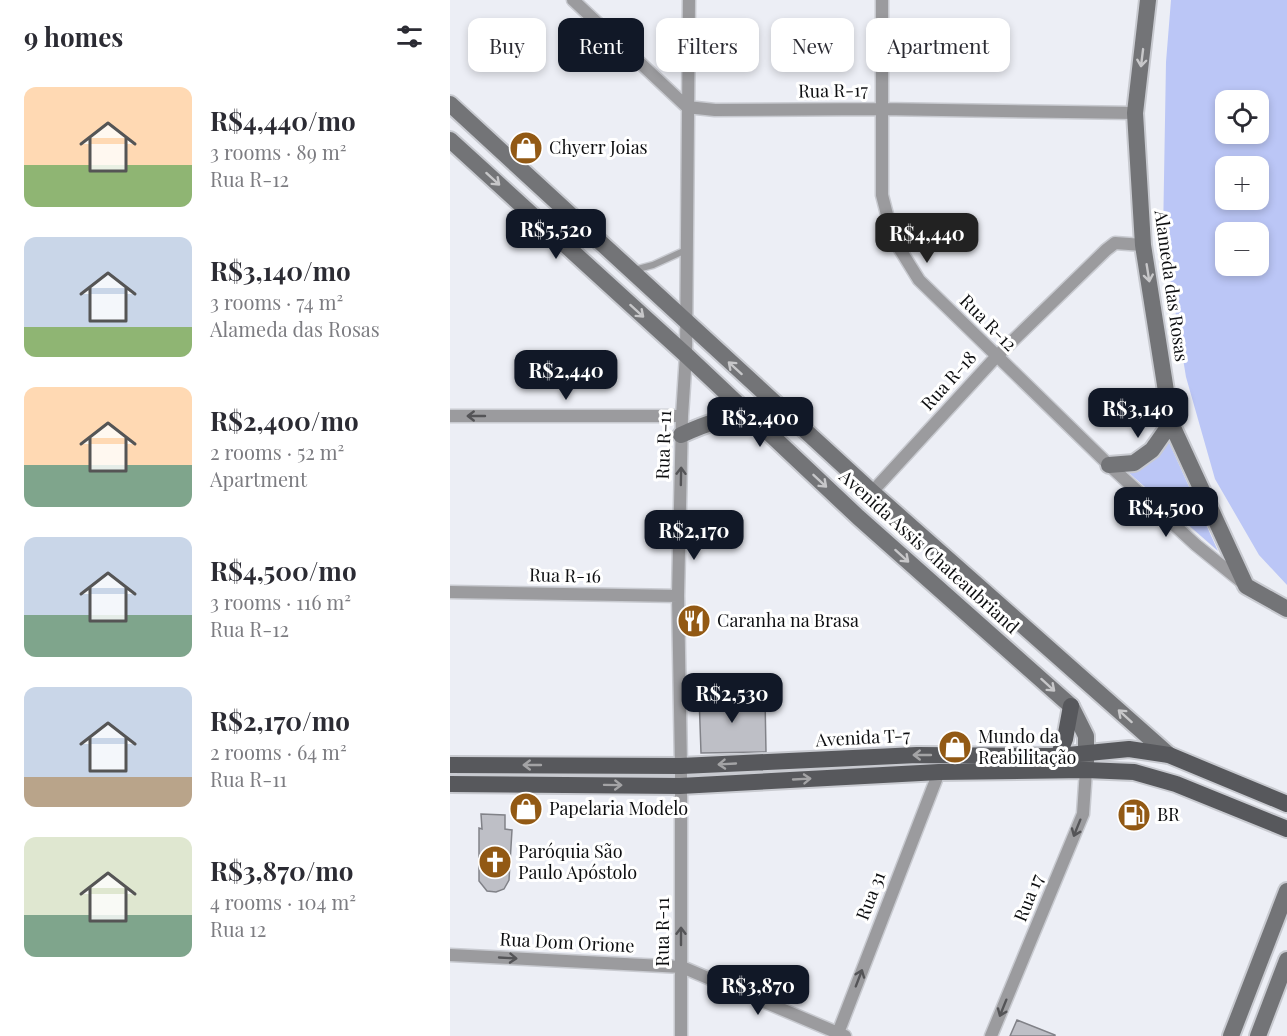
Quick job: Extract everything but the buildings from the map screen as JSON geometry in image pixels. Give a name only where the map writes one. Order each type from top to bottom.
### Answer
[{"type":"main road","name":"Alameda das Rosas","points":[[1149,0],[1135,113],[1143,245],[1172,423],[1246,586]]},
{"type":"main road","name":"Avenida Assis Chateaubriand","points":[[450,104],[872,492],[1169,755],[1287,804]]},
{"type":"main road","name":"Avenida Assis Chateaubriand","points":[[450,140],[686,355],[858,517],[1071,706],[1086,736],[1086,770]]},
{"type":"main road","points":[[681,435],[717,420],[752,417]]},
{"type":"main road","points":[[1109,465],[1134,464],[1152,450],[1172,423]]},
{"type":"main road","points":[[1246,586],[1287,609]]},
{"type":"main road","points":[[1058,756],[1065,739],[1071,706]]},
{"type":"main road","name":"Avenida T-7","points":[[450,765],[681,766],[917,755],[1058,756],[1129,749],[1169,755]]},
{"type":"main road","points":[[450,784],[680,786],[939,772],[1086,770],[1134,772],[1176,784],[1287,829]]},
{"type":"main road","points":[[1231,1036],[1287,891]]},
{"type":"main road","points":[[1258,1036],[1287,960]]},
{"type":"street","points":[[573,0],[687,107]]},
{"type":"street","name":"Rua R-11","points":[[681,1036],[681,766],[678,596],[681,435],[686,355],[689,0]]},
{"type":"street","name":"Rua R-12","points":[[882,0],[882,195],[893,238],[919,280],[1109,465],[1196,545],[1246,586]]},
{"type":"street","name":"Rua R-17","points":[[687,107],[715,110],[881,109],[1135,113]]},
{"type":"street","name":"Rua R-18","points":[[872,492],[996,357],[1106,250],[1115,243],[1143,245]]},
{"type":"street","points":[[450,416],[682,416]]},
{"type":"street","name":"Rua R-16","points":[[450,592],[678,596]]},
{"type":"street","name":"Rua 17","points":[[992,1036],[1083,814],[1086,770]]},
{"type":"street","name":"Rua 31","points":[[841,1035],[939,772]]},
{"type":"street","name":"Rua Dom Orione","points":[[450,955],[682,967],[841,1035]]},
{"type":"lane","points":[[630,271],[653,265],[686,250]]},
{"type":"shaded area","points":[[1171,0],[1287,0],[1287,585],[1259,555],[1215,479],[1186,377],[1163,236],[1166,62]]},
{"type":"shaded area","points":[[1168,440],[1218,551],[1129,473],[1150,458]]},
{"type":"place","name":"Chyerr Joias","points":[[526,148]]},
{"type":"place","name":"Caranha na Brasa","points":[[694,621]]},
{"type":"place","name":"Mundo da Reabilitação","points":[[955,747]]},
{"type":"place","name":"Papelaria Modelo","points":[[526,809]]},
{"type":"place","name":"BR","points":[[1134,815]]},
{"type":"place","name":"Paróquia São Paulo Apóstolo","points":[[495,862]]}]
